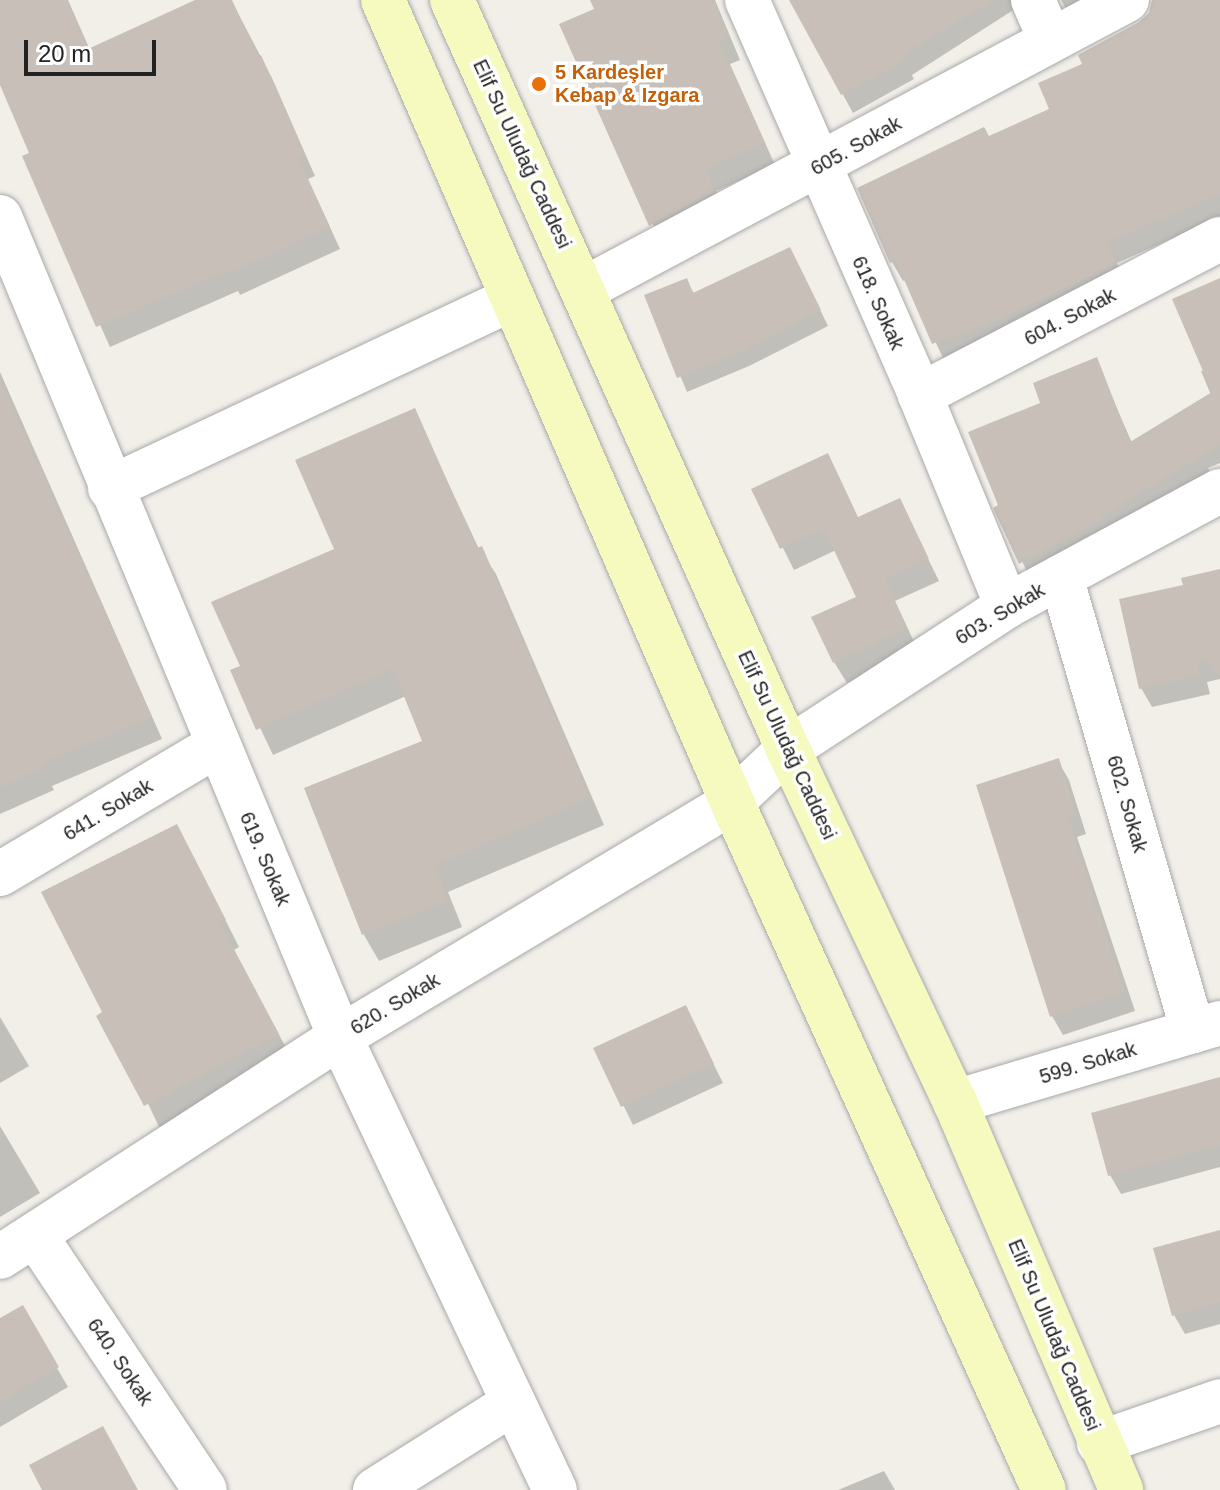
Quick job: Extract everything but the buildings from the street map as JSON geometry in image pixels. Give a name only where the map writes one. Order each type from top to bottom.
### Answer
[{"type":"main road","points":[[383,0],[732,802],[1044,1490]]},
{"type":"main road","name":"Elif Su Uludağ Caddesi","points":[[452,0],[788,749],[955,1102],[1121,1490]]},
{"type":"street","name":"618. Sokak","points":[[747,0],[920,395],[1007,606]]},
{"type":"street","points":[[1033,0],[1050,39]]},
{"type":"street","name":"605. Sokak","points":[[584,289],[1127,0]]},
{"type":"street","name":"619. Sokak","points":[[0,217],[340,1037],[555,1490]]},
{"type":"street","name":"604. Sokak","points":[[920,395],[1220,239]]},
{"type":"street","points":[[110,488],[511,299]]},
{"type":"street","name":"603. Sokak","points":[[788,749],[1007,606],[1220,491]]},
{"type":"street","name":"602. Sokak","points":[[1061,577],[1206,1027]]},
{"type":"street","name":"641. Sokak","points":[[0,874],[217,745]]},
{"type":"street","name":"620. Sokak","points":[[18,1246],[340,1037],[732,802],[788,749]]},
{"type":"street","name":"599. Sokak","points":[[955,1102],[1206,1027]]},
{"type":"street","name":"640. Sokak","points":[[18,1246],[205,1490]]},
{"type":"street","points":[[1099,1443],[1220,1401]]},
{"type":"street","points":[[375,1490],[513,1403]]},
{"type":"place","name":"5 Kardeşler Kebap & Izgara","points":[[539,84]]}]
